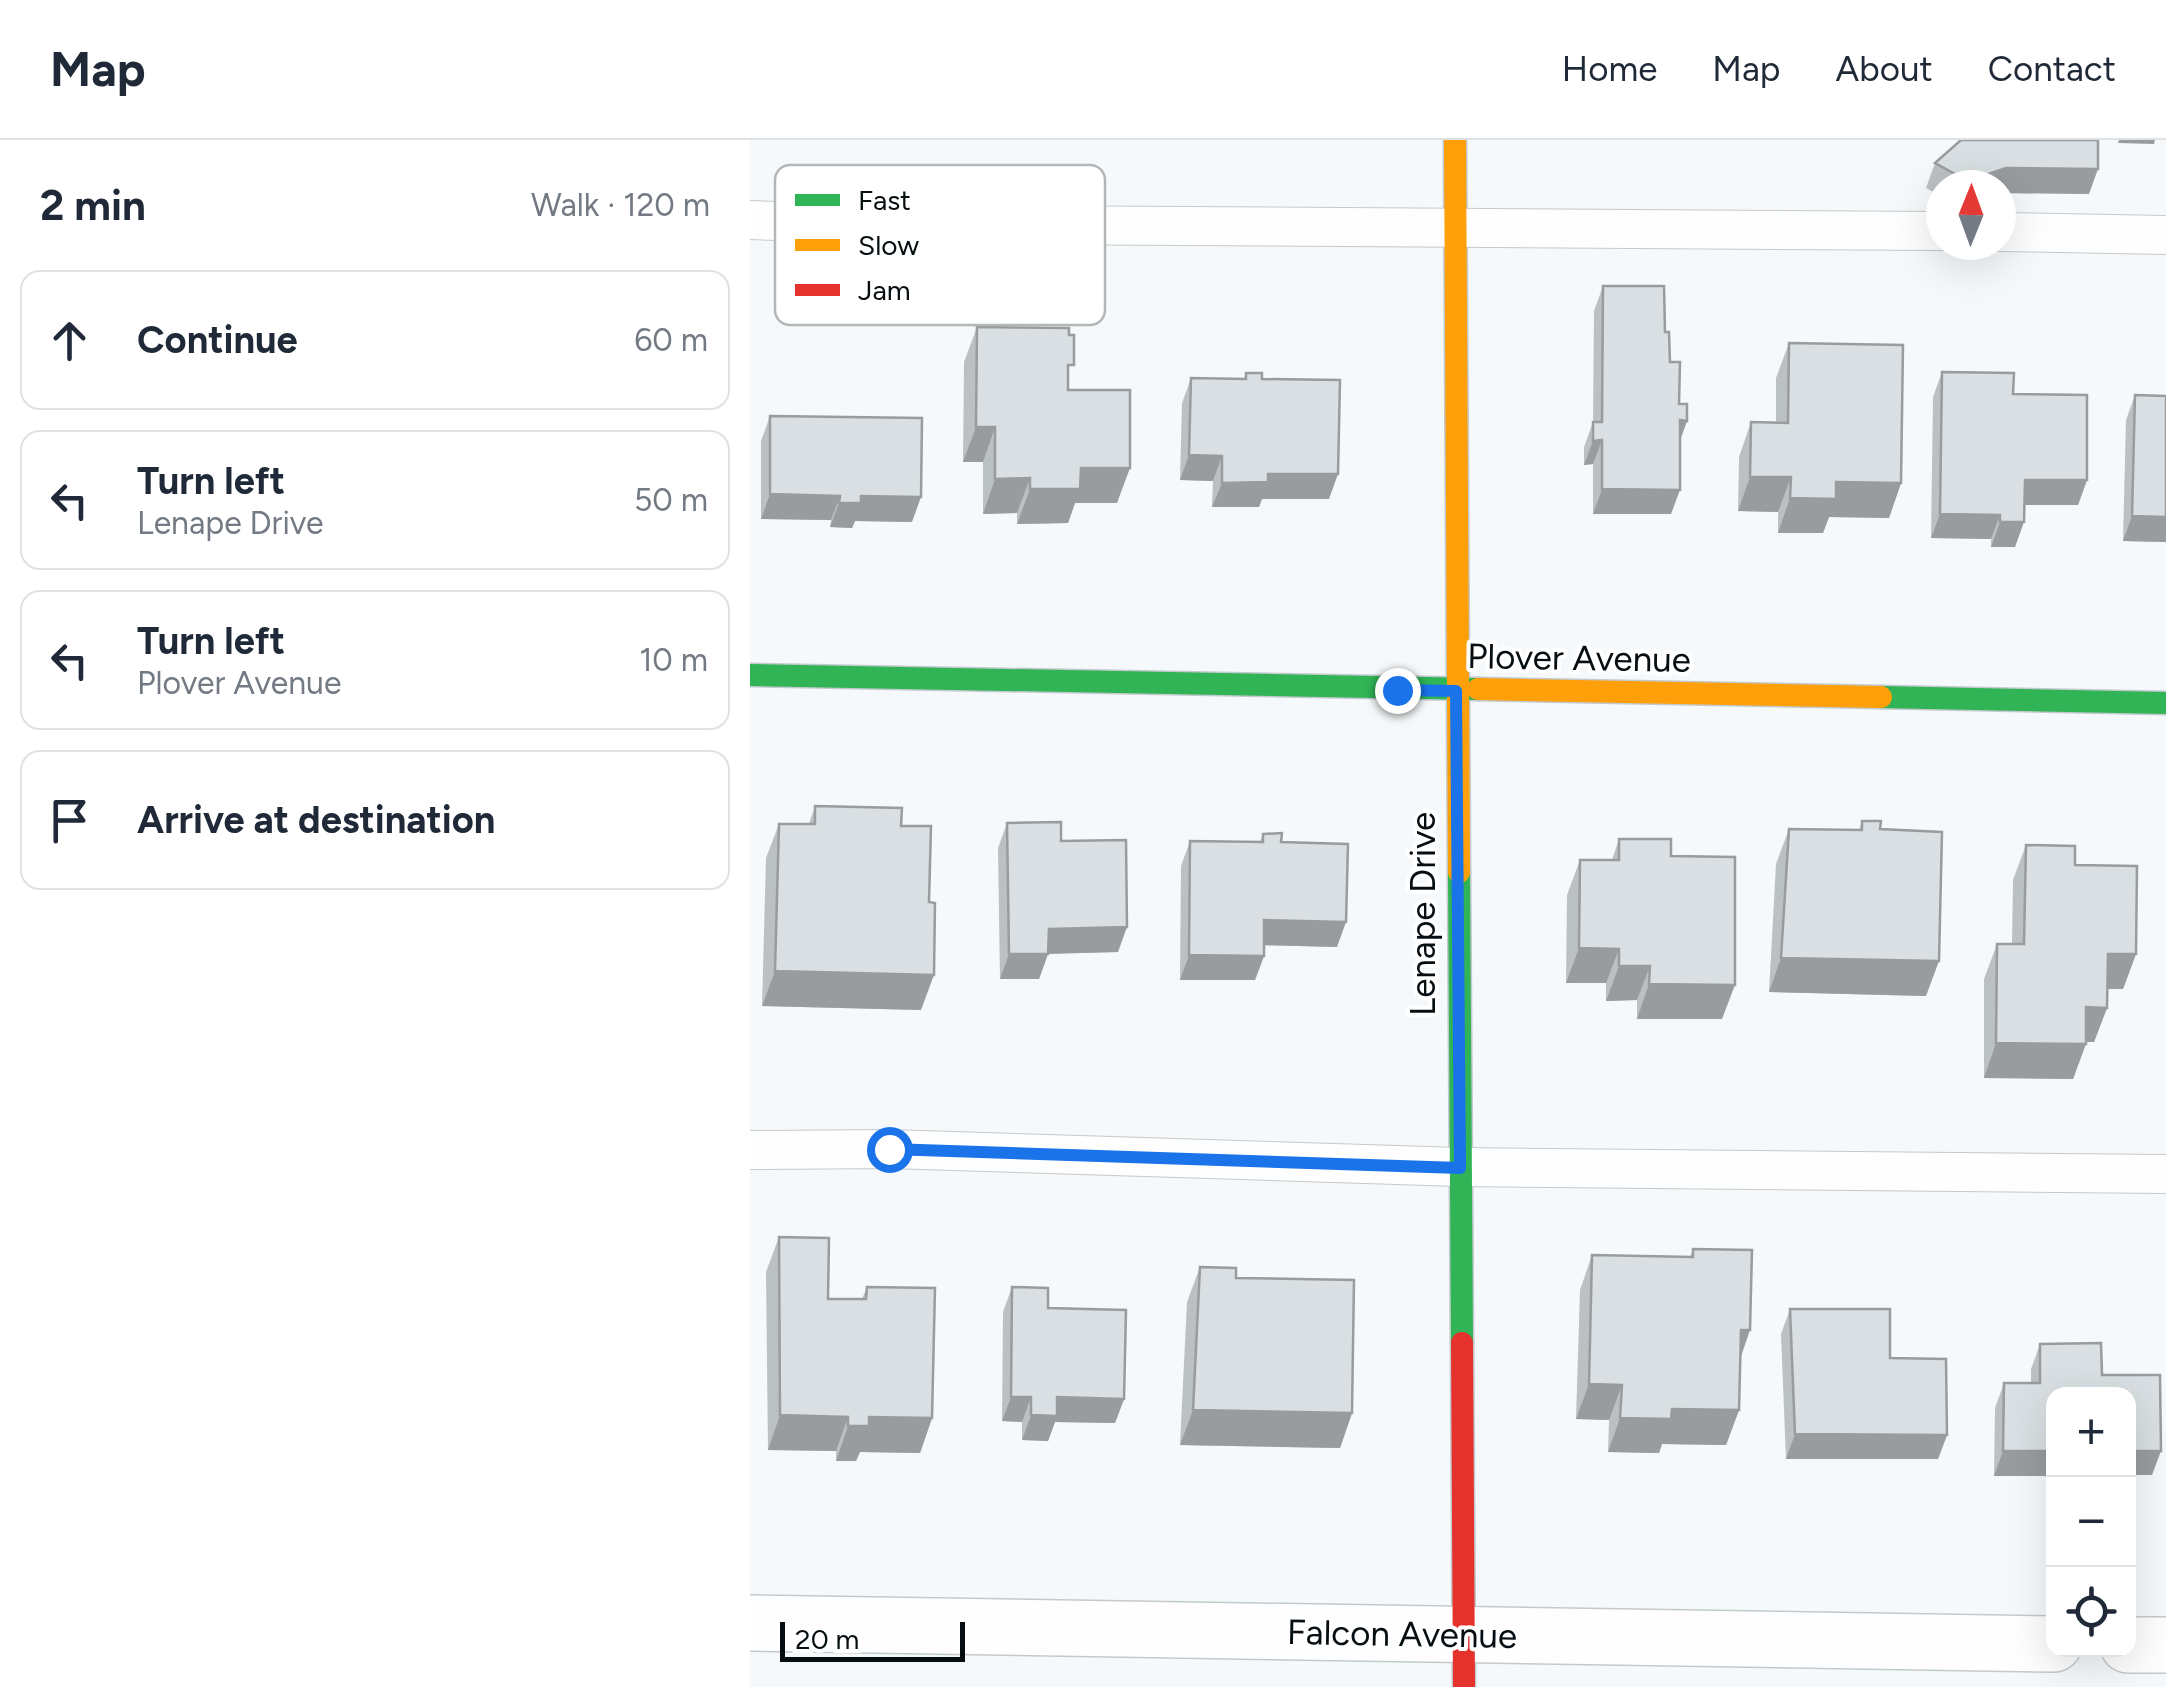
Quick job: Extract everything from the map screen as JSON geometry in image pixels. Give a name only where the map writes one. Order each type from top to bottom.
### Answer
[{"type":"street","name":"Lenape Drive","points":[[1455,140],[1464,1661]]},
{"type":"street","name":"Plover Avenue","points":[[750,675],[2166,703]]},
{"type":"street","name":"Falcon Avenue","points":[[750,1623],[1464,1661],[2046,1644]]},
{"type":"street","points":[[2136,1645],[2166,1645]]},
{"type":"lane","points":[[750,220],[775,221]]},
{"type":"lane","points":[[1105,225],[1926,231]]},
{"type":"lane","points":[[2016,232],[2166,236]]},
{"type":"lane","points":[[750,1150],[889,1149],[1460,1168],[2166,1174]]},
{"type":"building","points":[[1961,140],[2098,140],[2098,169],[1948,170],[1935,163]]},
{"type":"building","points":[[1603,286],[1664,286],[1670,362],[1680,362],[1679,404],[1687,404],[1687,421],[1680,420],[1680,490],[1602,489],[1602,440],[1593,441],[1593,422],[1602,422]]},
{"type":"building","points":[[977,327],[1069,328],[1069,335],[1074,335],[1074,365],[1068,365],[1068,390],[1130,390],[1130,468],[1081,468],[1080,489],[1030,489],[1030,478],[995,479],[995,427],[976,427]]},
{"type":"building","points":[[1789,343],[1903,345],[1901,483],[1836,482],[1836,499],[1790,498],[1791,477],[1750,477],[1751,422],[1788,423]]},
{"type":"building","points":[[1942,372],[2014,373],[2013,394],[2087,395],[2087,480],[2025,480],[2024,522],[2000,522],[2000,515],[1940,514]]},
{"type":"building","points":[[1246,373],[1262,373],[1262,379],[1340,380],[1338,474],[1268,474],[1268,482],[1222,483],[1222,456],[1189,455],[1191,378],[1246,379]]},
{"type":"building","points":[[2135,395],[2166,396],[2166,517],[2132,516]]},
{"type":"building","points":[[770,416],[922,418],[921,497],[861,496],[861,503],[839,503],[840,496],[770,494]]},
{"type":"building","points":[[815,806],[902,808],[901,826],[931,826],[929,902],[935,903],[934,975],[775,971],[779,824],[815,824]]},
{"type":"building","points":[[1862,821],[1881,821],[1880,829],[1942,832],[1939,961],[1781,958],[1789,829],[1862,830]]},
{"type":"building","points":[[1061,822],[1061,841],[1126,840],[1127,927],[1049,929],[1048,954],[1009,954],[1007,823]]},
{"type":"building","points":[[1282,833],[1281,842],[1348,844],[1346,922],[1264,920],[1264,956],[1189,955],[1190,841],[1263,842],[1263,834]]},
{"type":"building","points":[[1619,839],[1671,839],[1671,856],[1735,857],[1735,985],[1649,984],[1650,966],[1619,966],[1619,949],[1579,948],[1580,860],[1619,860]]},
{"type":"building","points":[[2026,845],[2075,846],[2075,865],[2137,866],[2136,954],[2108,954],[2107,1008],[2086,1007],[2086,1044],[1996,1043],[1997,944],[2024,944]]},
{"type":"building","points":[[779,1237],[829,1238],[828,1299],[866,1299],[867,1287],[935,1288],[932,1418],[869,1417],[869,1426],[848,1426],[848,1417],[780,1415]]},
{"type":"building","points":[[1693,1249],[1752,1250],[1750,1330],[1741,1330],[1739,1410],[1672,1409],[1671,1419],[1620,1418],[1622,1385],[1589,1384],[1592,1255],[1693,1257]]},
{"type":"building","points":[[1200,1267],[1236,1268],[1236,1278],[1354,1280],[1352,1413],[1193,1410]]},
{"type":"building","points":[[1012,1287],[1048,1288],[1048,1308],[1126,1310],[1124,1399],[1057,1397],[1057,1416],[1031,1415],[1031,1397],[1011,1397]]},
{"type":"building","points":[[1790,1309],[1890,1309],[1890,1358],[1946,1359],[1947,1435],[1795,1434]]},
{"type":"building","points":[[2101,1343],[2102,1375],[2160,1375],[2161,1451],[2136,1451],[2136,1387],[2046,1387],[2046,1451],[2003,1451],[2004,1383],[2040,1383],[2040,1344]]},
{"type":"traffic: fast","points":[[750,675],[1478,689]]},
{"type":"traffic: fast","points":[[1881,697],[2166,703]]},
{"type":"traffic: fast","points":[[1459,872],[1462,1343]]},
{"type":"traffic: slow","points":[[1455,140],[1459,872]]},
{"type":"traffic: slow","points":[[1478,689],[1881,697]]},
{"type":"traffic: jam","points":[[1462,1343],[1464,1687]]},
{"type":"route","points":[[889,1149],[1460,1168],[1456,691],[1397,690]]}]
